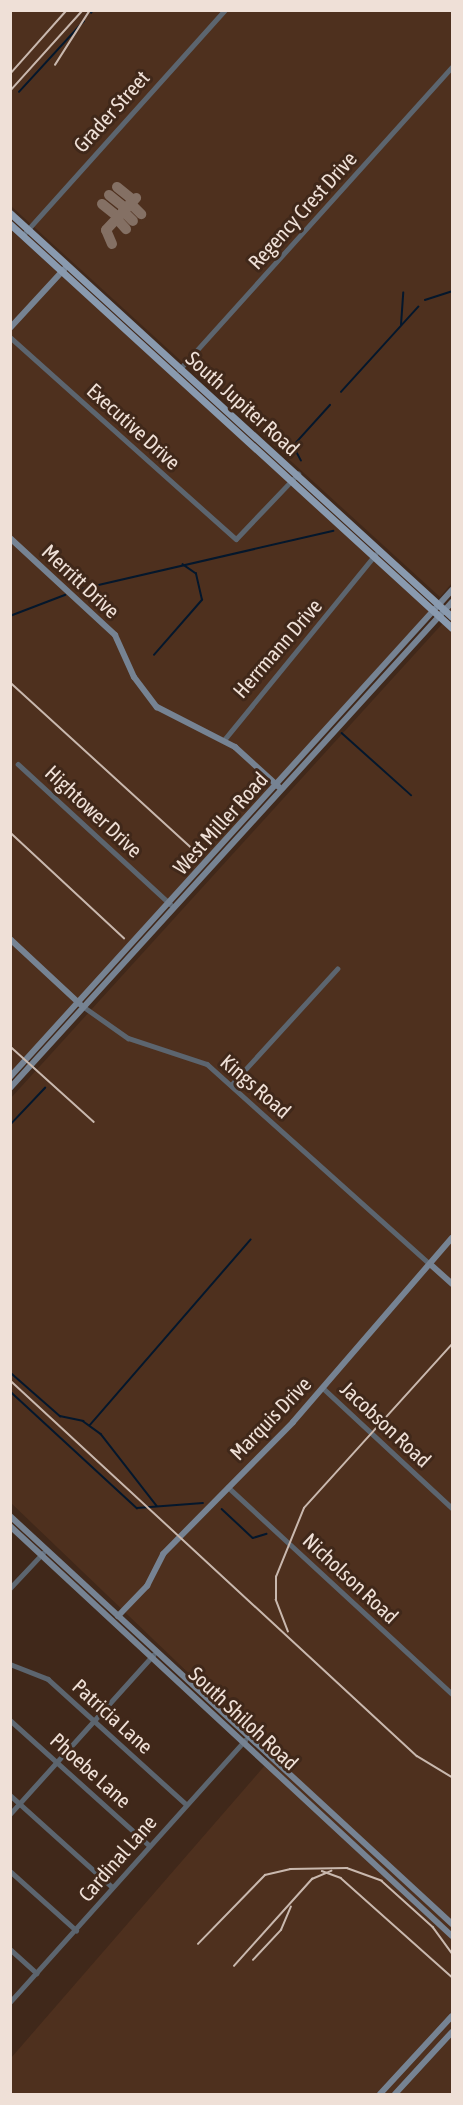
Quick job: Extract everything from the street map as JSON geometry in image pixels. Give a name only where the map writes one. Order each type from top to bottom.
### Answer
[{"type":"main road","name":"South Jupiter Road","points":[[10,213],[28,229],[64,269]]},
{"type":"main road","name":"South Jupiter Road","points":[[10,224],[64,269],[177,372],[246,440],[440,611],[453,628]]},
{"type":"main road","points":[[10,328],[64,269]]},
{"type":"main road","name":"South Jupiter Road","points":[[177,372],[298,474],[376,553]]},
{"type":"main road","points":[[246,440],[252,434]]},
{"type":"main road","name":"Merritt Drive","points":[[10,538],[115,635],[134,677],[157,707],[224,740],[279,787]]},
{"type":"main road","name":"West Miller Road","points":[[10,1088],[81,1005],[440,611],[453,590]]},
{"type":"main road","name":"West Miller Road","points":[[440,611],[453,602]]},
{"type":"main road","name":"South Jupiter Road","points":[[440,611],[453,617]]},
{"type":"main road","points":[[10,939],[81,1005]]},
{"type":"main road","name":"West Miller Road","points":[[10,1077],[81,1005]]},
{"type":"main road","name":"Marquis Drive","points":[[116,1618],[147,1586],[163,1554],[323,1388],[453,1238]]},
{"type":"main road","points":[[430,1264],[453,1284]]},
{"type":"main road","name":"South Shiloh Road","points":[[10,1516],[44,1552],[246,1738],[453,1936]]},
{"type":"main road","name":"South Shiloh Road","points":[[10,1526],[44,1552]]},
{"type":"main road","name":"South Shiloh Road","points":[[246,1738],[453,1924]]},
{"type":"main road","points":[[380,2094],[453,2016]]},
{"type":"main road","points":[[395,2094],[453,2032]]},
{"type":"street","name":"Grader Street","points":[[23,235],[225,10]]},
{"type":"street","name":"Regency Crest Drive","points":[[177,372],[453,67]]},
{"type":"street","name":"Executive Drive","points":[[10,337],[236,539],[292,481]]},
{"type":"street","points":[[292,481],[298,474]]},
{"type":"street","name":"Herrmann Drive","points":[[224,740],[376,553]]},
{"type":"street","name":"Hightower Drive","points":[[18,764],[172,905]]},
{"type":"street","points":[[232,1084],[337,969]]},
{"type":"street","name":"Kings Road","points":[[81,1005],[113,1030],[182,1053],[232,1084],[430,1264]]},
{"type":"street","name":"Jacobson Road","points":[[323,1388],[453,1508]]},
{"type":"street","name":"Nicholson Road","points":[[228,1487],[453,1694]]},
{"type":"street","points":[[10,1588],[44,1552]]},
{"type":"street","points":[[10,1814],[155,1653]]},
{"type":"street","name":"Patricia Lane","points":[[10,1664],[36,1672],[186,1804]]},
{"type":"street","name":"Phoebe Lane","points":[[10,1720],[149,1845]]},
{"type":"street","name":"Cardinal Lane","points":[[10,2002],[246,1738]]},
{"type":"street","points":[[10,1795],[112,1887]]},
{"type":"street","points":[[10,1872],[76,1929]]},
{"type":"street","points":[[10,1949],[37,1973]]},
{"type":"shaded area","points":[[10,11],[452,11],[452,583],[440,597],[11,206]]},
{"type":"shaded area","points":[[10,229],[431,611],[10,1074]]},
{"type":"shaded area","points":[[443,623],[452,631],[452,2094],[11,2094],[11,2058],[274,1755],[11,1503],[10,1099]]},
{"type":"waterway","points":[[19,92],[84,21]]},
{"type":"waterway","points":[[425,300],[452,291]]},
{"type":"waterway","points":[[401,325],[403,293]]},
{"type":"waterway","points":[[341,392],[418,307]]},
{"type":"waterway","points":[[301,461],[293,446],[330,405]]},
{"type":"waterway","points":[[269,431],[294,454]]},
{"type":"waterway","points":[[77,590],[333,531]]},
{"type":"waterway","points":[[154,655],[202,600],[196,574],[183,565]]},
{"type":"waterway","points":[[10,616],[65,595]]},
{"type":"waterway","points":[[342,733],[411,795]]},
{"type":"waterway","points":[[10,1125],[45,1088]]},
{"type":"waterway","points":[[90,1425],[250,1240]]},
{"type":"waterway","points":[[10,1372],[60,1416],[83,1421],[101,1434],[157,1506]]},
{"type":"waterway","points":[[10,1391],[137,1508],[203,1503]]},
{"type":"waterway","points":[[222,1509],[253,1538],[266,1534]]},
{"type":"taxiway","points":[[117,187],[133,200]]},
{"type":"taxiway","points":[[109,195],[125,208]]},
{"type":"taxiway","points":[[112,244],[106,230],[136,198]]},
{"type":"taxiway","points":[[130,203],[141,214]]},
{"type":"taxiway","points":[[102,204],[118,217]]},
{"type":"taxiway","points":[[123,211],[133,221]]},
{"type":"taxiway","points":[[116,218],[126,229]]},
{"type":"railway","points":[[11,73],[67,10]]},
{"type":"railway","points":[[11,90],[83,10]]},
{"type":"railway","points":[[55,65],[90,10]]},
{"type":"railway","points":[[10,682],[193,849]]},
{"type":"railway","points":[[10,832],[124,938]]},
{"type":"railway","points":[[10,1046],[94,1122]]},
{"type":"railway","points":[[288,1632],[276,1600],[276,1577],[304,1508],[452,1344]]},
{"type":"railway","points":[[10,1380],[417,1756],[452,1777]]},
{"type":"railway","points":[[198,1944],[265,1875],[290,1869],[347,1868],[382,1881],[433,1927],[452,1953]]},
{"type":"railway","points":[[322,1871],[341,1878],[452,1977]]},
{"type":"railway","points":[[234,1966],[312,1879],[331,1871]]},
{"type":"railway","points":[[253,1960],[281,1930],[291,1907]]}]
